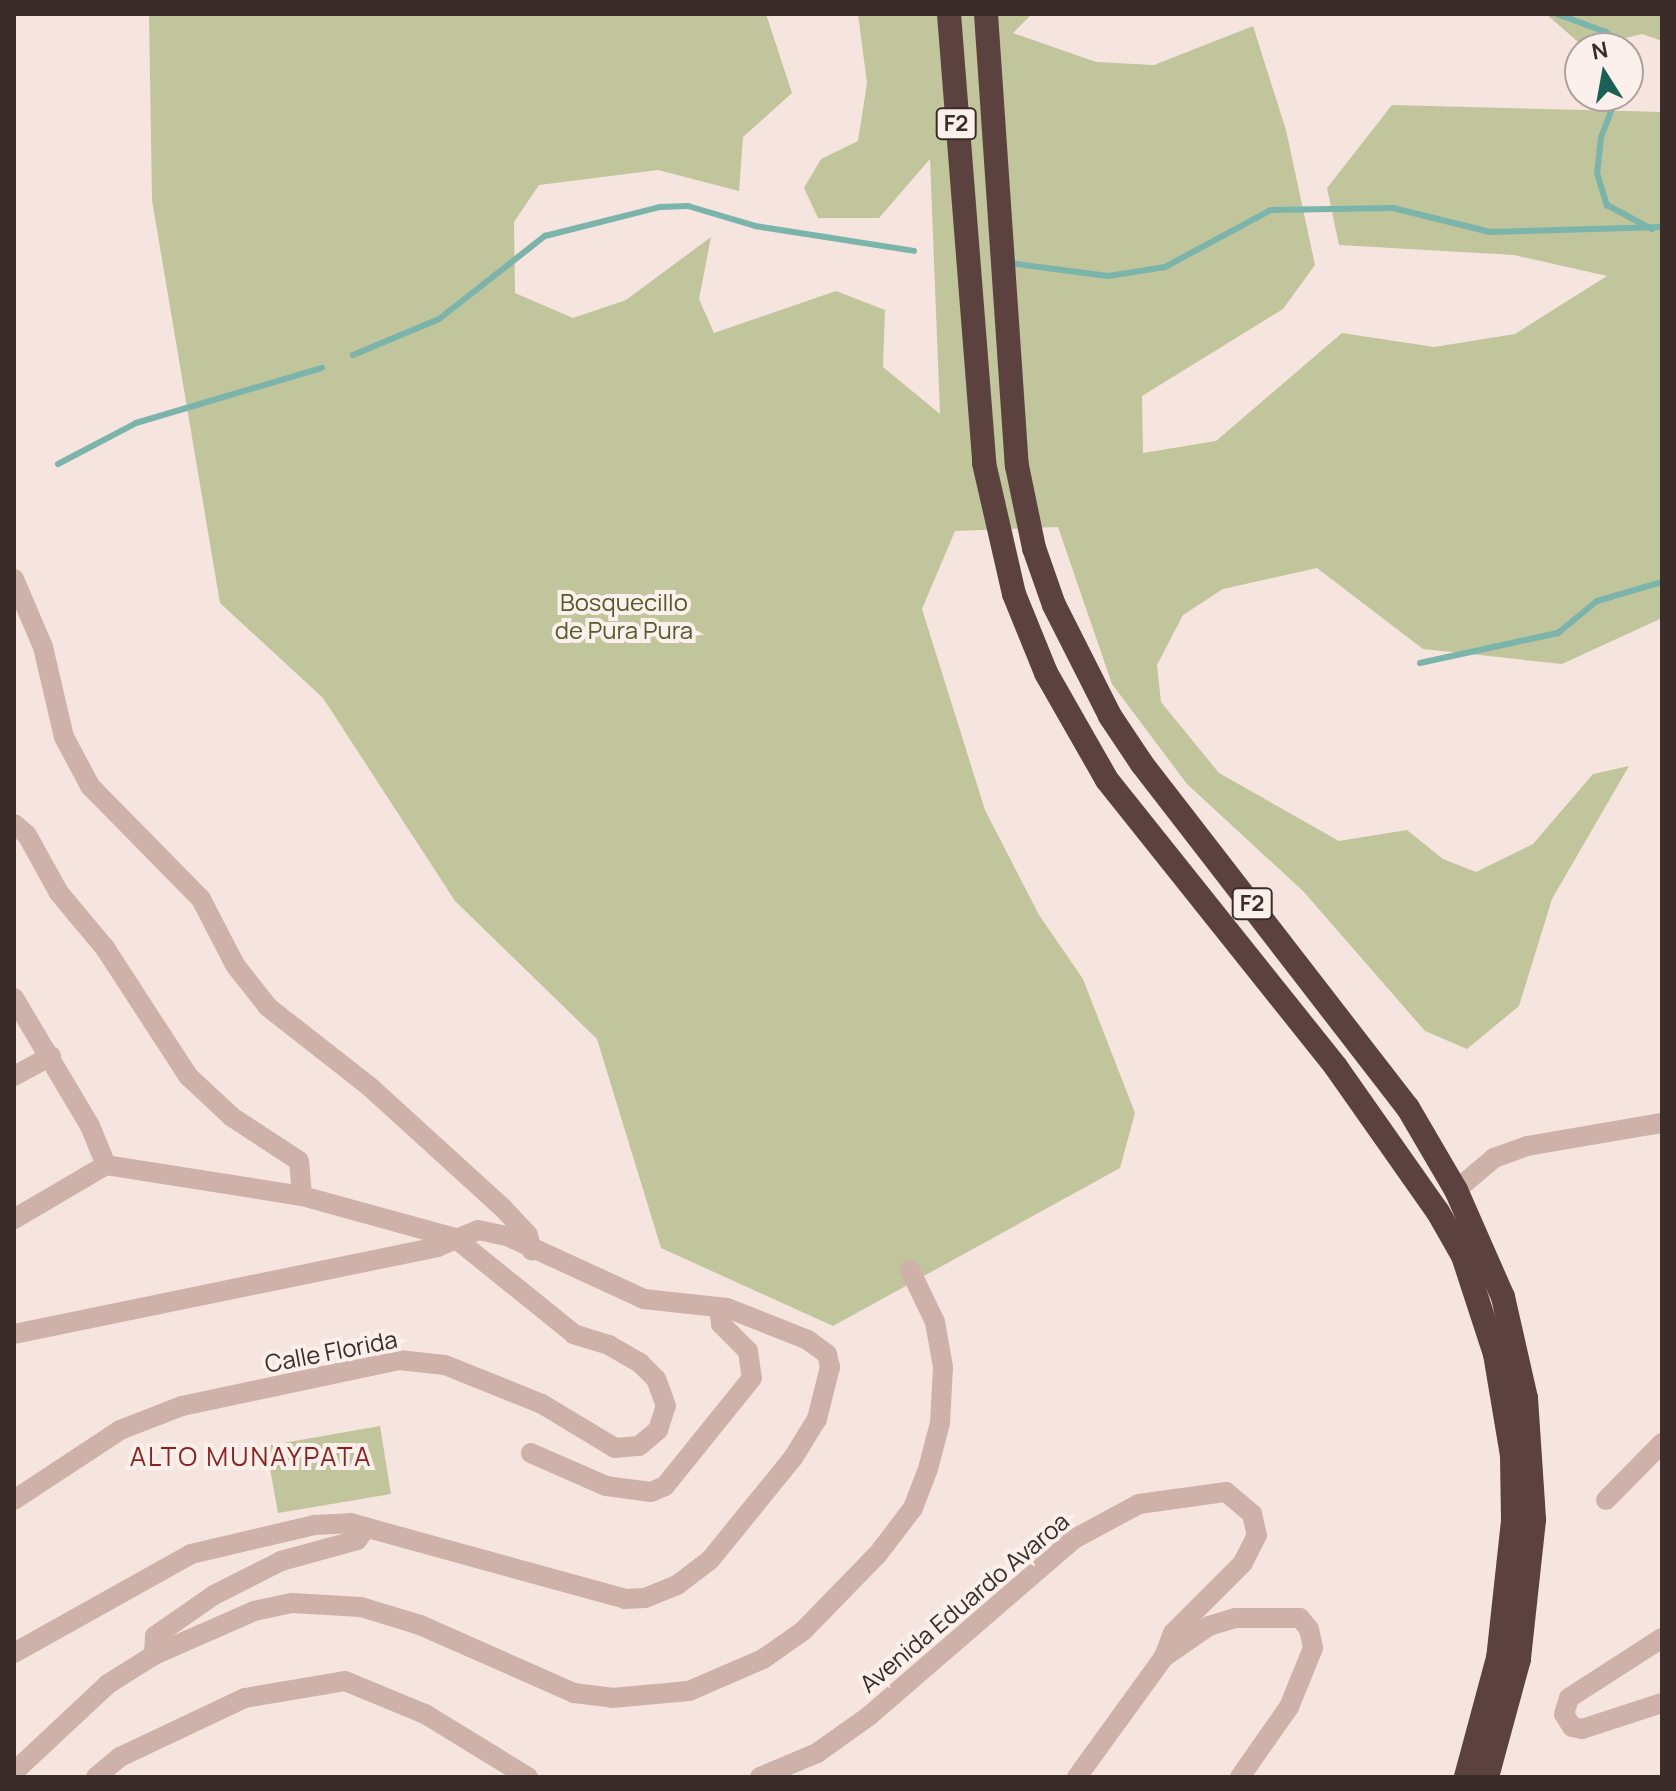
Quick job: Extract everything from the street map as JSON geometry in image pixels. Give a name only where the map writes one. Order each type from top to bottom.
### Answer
[{"type":"highway","name":"F2","points":[[949,14],[984,463],[1014,594],[1046,673],[1107,780],[1336,1067],[1438,1212],[1463,1256],[1495,1354],[1512,1456],[1510,1562],[1498,1658],[1466,1777]]},
{"type":"highway","name":"F2","points":[[986,14],[1017,466],[1034,548],[1054,605],[1110,716],[1142,764],[1408,1108],[1456,1190],[1503,1297],[1533,1454],[1530,1589],[1519,1659],[1487,1777]]},
{"type":"street","points":[[14,579],[43,647],[64,737],[90,786],[201,899],[235,965],[268,1007],[370,1087],[502,1207],[528,1235],[532,1251]]},
{"type":"street","points":[[14,824],[27,835],[59,893],[105,948],[188,1076],[232,1117],[299,1161],[302,1196]]},
{"type":"street","points":[[14,998],[51,1056],[106,1165]]},
{"type":"street","points":[[14,1076],[51,1056]]},
{"type":"street","points":[[1456,1190],[1494,1158],[1527,1146],[1662,1123]]},
{"type":"street","points":[[14,1219],[106,1165],[302,1196],[455,1238]]},
{"type":"street","points":[[14,1334],[437,1247],[455,1238],[487,1230],[644,1299],[727,1308],[808,1340],[827,1354],[830,1367],[817,1419],[793,1458],[710,1560],[677,1585],[645,1598],[625,1599],[367,1527],[315,1525],[191,1554],[14,1653]]},
{"type":"street","name":"Calle Florida","points":[[14,1500],[120,1430],[182,1406],[399,1360],[445,1365],[515,1393],[615,1448],[639,1446],[658,1430],[666,1406],[656,1379],[640,1363],[609,1345],[574,1334],[455,1238]]},
{"type":"street","points":[[14,1772],[108,1684],[154,1655],[254,1611],[322,1602],[420,1625],[574,1693],[612,1698],[689,1691],[763,1659],[803,1631],[878,1554],[913,1508],[928,1469],[940,1423],[943,1367],[935,1322],[910,1270]]},
{"type":"street","points":[[531,1453],[606,1486],[651,1492],[665,1486],[752,1378],[748,1351],[721,1324],[720,1315],[727,1308]]},
{"type":"street","points":[[1606,1500],[1662,1443]]},
{"type":"street","name":"Avenida Eduardo Avaroa","points":[[760,1777],[817,1753],[869,1716],[1039,1567],[1109,1518],[1166,1498],[1226,1492],[1252,1514],[1257,1535],[1243,1563],[1195,1605],[1173,1633],[1164,1657]]},
{"type":"street","points":[[154,1655],[155,1636],[214,1595],[281,1561],[357,1540],[367,1527]]},
{"type":"street","points":[[1077,1777],[1164,1657],[1209,1626],[1236,1618],[1275,1614],[1300,1618],[1309,1629],[1313,1648],[1289,1707],[1240,1777]]},
{"type":"street","points":[[1662,1638],[1569,1698],[1564,1714],[1572,1727],[1582,1729],[1662,1703]]},
{"type":"street","points":[[96,1777],[132,1751],[245,1698],[345,1681],[425,1714],[528,1777]]},
{"type":"green space","name":"Bosquecillo de Pura Pura","points":[[149,14],[766,14],[792,93],[743,137],[739,191],[658,170],[539,185],[514,222],[515,293],[573,318],[626,300],[711,237],[699,299],[714,333],[836,291],[885,310],[883,367],[940,414],[930,159],[879,218],[818,218],[804,188],[821,159],[858,141],[867,83],[858,14],[1032,14],[1013,33],[1096,62],[1154,65],[1253,26],[1286,130],[1315,265],[1283,309],[1142,396],[1143,453],[1216,441],[1342,333],[1434,347],[1515,334],[1607,276],[1514,255],[1339,245],[1327,188],[1392,105],[1564,109],[1564,112],[1662,112],[1662,618],[1562,664],[1423,649],[1317,568],[1223,589],[1183,615],[1157,665],[1161,702],[1219,773],[1339,841],[1407,830],[1443,859],[1476,872],[1533,844],[1593,774],[1629,766],[1552,899],[1519,1006],[1467,1049],[1425,1031],[1303,891],[1187,784],[1112,684],[1058,527],[955,531],[922,609],[985,810],[1039,915],[1083,979],[1135,1113],[1120,1168],[833,1326],[661,1248],[597,1039],[455,901],[323,698],[220,603],[152,200]]},
{"type":"green space","points":[[1546,14],[1662,14],[1662,41],[1644,35],[1644,32],[1567,32]]},
{"type":"green space","points":[[380,1426],[391,1494],[278,1513],[266,1446]]},
{"type":"waterway","points":[[1557,14],[1606,32]]},
{"type":"waterway","points":[[1611,112],[1601,137],[1597,173],[1607,205],[1652,229]]},
{"type":"waterway","points":[[353,355],[439,319],[545,236],[660,207],[688,206],[755,226],[914,251]]},
{"type":"waterway","points":[[1009,263],[1108,276],[1165,267],[1271,210],[1393,208],[1490,232],[1662,227]]},
{"type":"waterway","points":[[58,464],[136,423],[322,368]]},
{"type":"waterway","points":[[1420,663],[1558,633],[1597,601],[1662,582]]},
{"type":"district","name":"ALTO MUNAYPATA","points":[[251,1457]]}]
